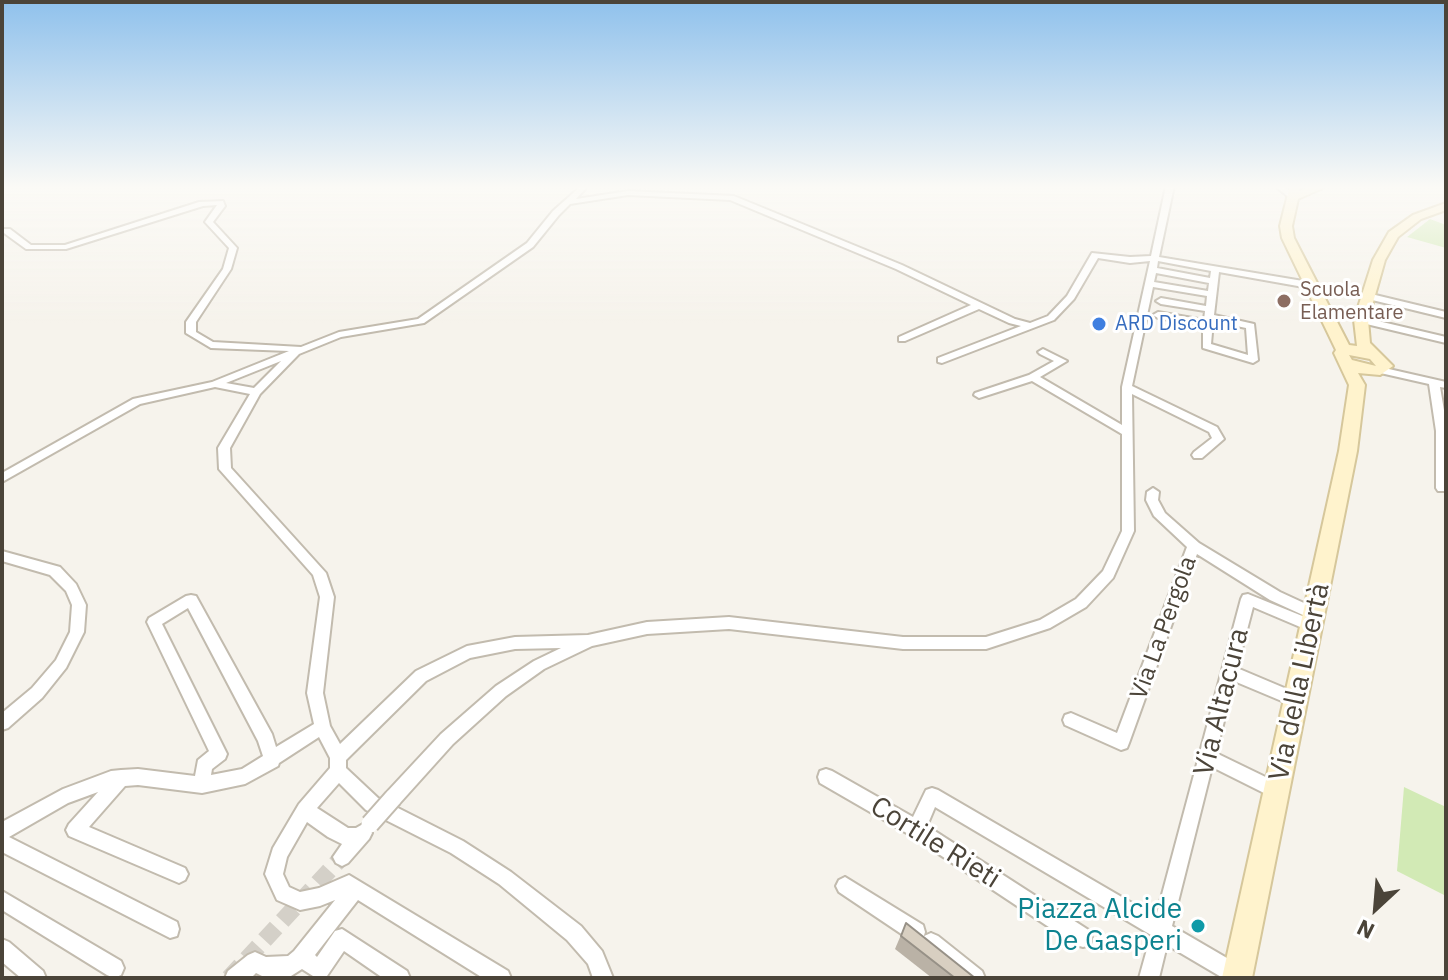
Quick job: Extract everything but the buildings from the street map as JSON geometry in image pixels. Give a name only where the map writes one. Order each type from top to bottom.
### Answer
[{"type":"main road","points":[[1287,232],[1309,285],[1330,318],[1346,357],[1372,372]]},
{"type":"main road","points":[[1372,372],[1369,353],[1363,343],[1361,320],[1379,260],[1397,232]]},
{"type":"main road","points":[[1346,357],[1369,353]]},
{"type":"main road","name":"Via della Libertà","points":[[1237,976],[1348,451],[1372,372]]},
{"type":"street","points":[[8,232],[29,247],[66,247],[114,232]]},
{"type":"street","points":[[218,232],[233,248],[227,269],[191,322],[191,333],[211,345],[299,349]]},
{"type":"street","points":[[2,478],[137,401],[215,384],[339,335],[405,325],[432,315],[530,245],[542,232]]},
{"type":"street","points":[[813,232],[899,267],[1012,321],[1031,326]]},
{"type":"street","points":[[501,978],[349,884],[320,897],[300,901],[283,894],[274,874],[279,854],[338,764],[421,676],[467,652],[515,643],[589,641],[647,628],[729,623],[903,643],[986,643],[1045,624],[1081,603],[1108,574],[1128,531],[1127,387],[1160,232]]},
{"type":"street","points":[[942,360],[1051,318],[1071,297],[1095,255],[1130,260],[1212,294]]},
{"type":"street","points":[[1151,271],[1215,269],[1309,285]]},
{"type":"street","points":[[1161,301],[1209,317],[1251,326],[1253,360],[1206,346],[1209,317],[1212,294],[1213,281],[1215,269]]},
{"type":"street","points":[[1151,271],[1213,281]]},
{"type":"street","points":[[1367,296],[1446,315]]},
{"type":"street","points":[[902,339],[979,305]]},
{"type":"street","points":[[1158,315],[1209,317]]},
{"type":"street","points":[[1361,320],[1446,340]]},
{"type":"street","points":[[299,349],[256,392],[224,448],[225,469],[319,573],[327,597],[315,693],[322,727],[338,764],[372,804],[457,847],[505,878],[574,933],[595,958],[603,978]]},
{"type":"street","points":[[979,395],[1033,377],[1062,361],[1043,352]]},
{"type":"street","points":[[1372,372],[1434,383],[1442,431],[1442,488]]},
{"type":"street","points":[[1033,377],[1126,432]]},
{"type":"street","points":[[215,384],[256,392]]},
{"type":"street","points":[[1127,387],[1213,430],[1218,439],[1198,455]]},
{"type":"street","points":[[1153,492],[1152,500],[1160,516],[1194,546]]},
{"type":"street","name":"Via La Pergola","points":[[1071,720],[1121,743],[1194,546],[1313,620]]},
{"type":"street","points":[[2,556],[55,571],[71,588],[79,605],[77,632],[61,664],[37,693],[2,723]]},
{"type":"street","name":"Via Altacura","points":[[1149,978],[1155,926],[1177,873],[1248,599],[1313,620]]},
{"type":"street","points":[[202,785],[204,765],[219,754],[154,622],[191,600],[266,739],[272,761]]},
{"type":"street","points":[[342,857],[475,712],[539,665],[589,641]]},
{"type":"street","points":[[515,643],[532,653],[539,665]]},
{"type":"street","points":[[1230,672],[1296,700]]},
{"type":"street","points":[[2,832],[63,797],[121,778],[138,777],[202,785],[245,776],[322,727]]},
{"type":"street","points":[[1208,757],[1276,791]]},
{"type":"street","name":"Cortile Rieti","points":[[826,777],[916,829],[1083,938]]},
{"type":"street","points":[[121,778],[75,830],[179,874]]},
{"type":"street","points":[[916,829],[932,796],[1237,976]]},
{"type":"street","points":[[305,810],[347,837],[365,831]]},
{"type":"street","points":[[2,843],[170,929]]},
{"type":"street","points":[[845,886],[915,931],[975,978]]},
{"type":"street","points":[[235,978],[255,962],[278,969],[291,966],[301,958],[356,888]]},
{"type":"street","points":[[2,900],[114,968]]},
{"type":"street","points":[[301,958],[320,969],[342,938],[400,978]]},
{"type":"street","points":[[2,949],[36,978]]},
{"type":"green space","points":[[1414,232],[1446,232],[1446,248],[1407,237]]},
{"type":"green space","points":[[1404,787],[1446,807],[1446,896],[1397,871]]},
{"type":"tunnel","points":[[229,978],[342,857]]},
{"type":"place","name":"Scuola Elamentare","points":[[1284,301]]},
{"type":"place","name":"ARD Discount","points":[[1099,324]]},
{"type":"place","name":"Piazza Alcide De Gasperi","points":[[1198,926]]}]
